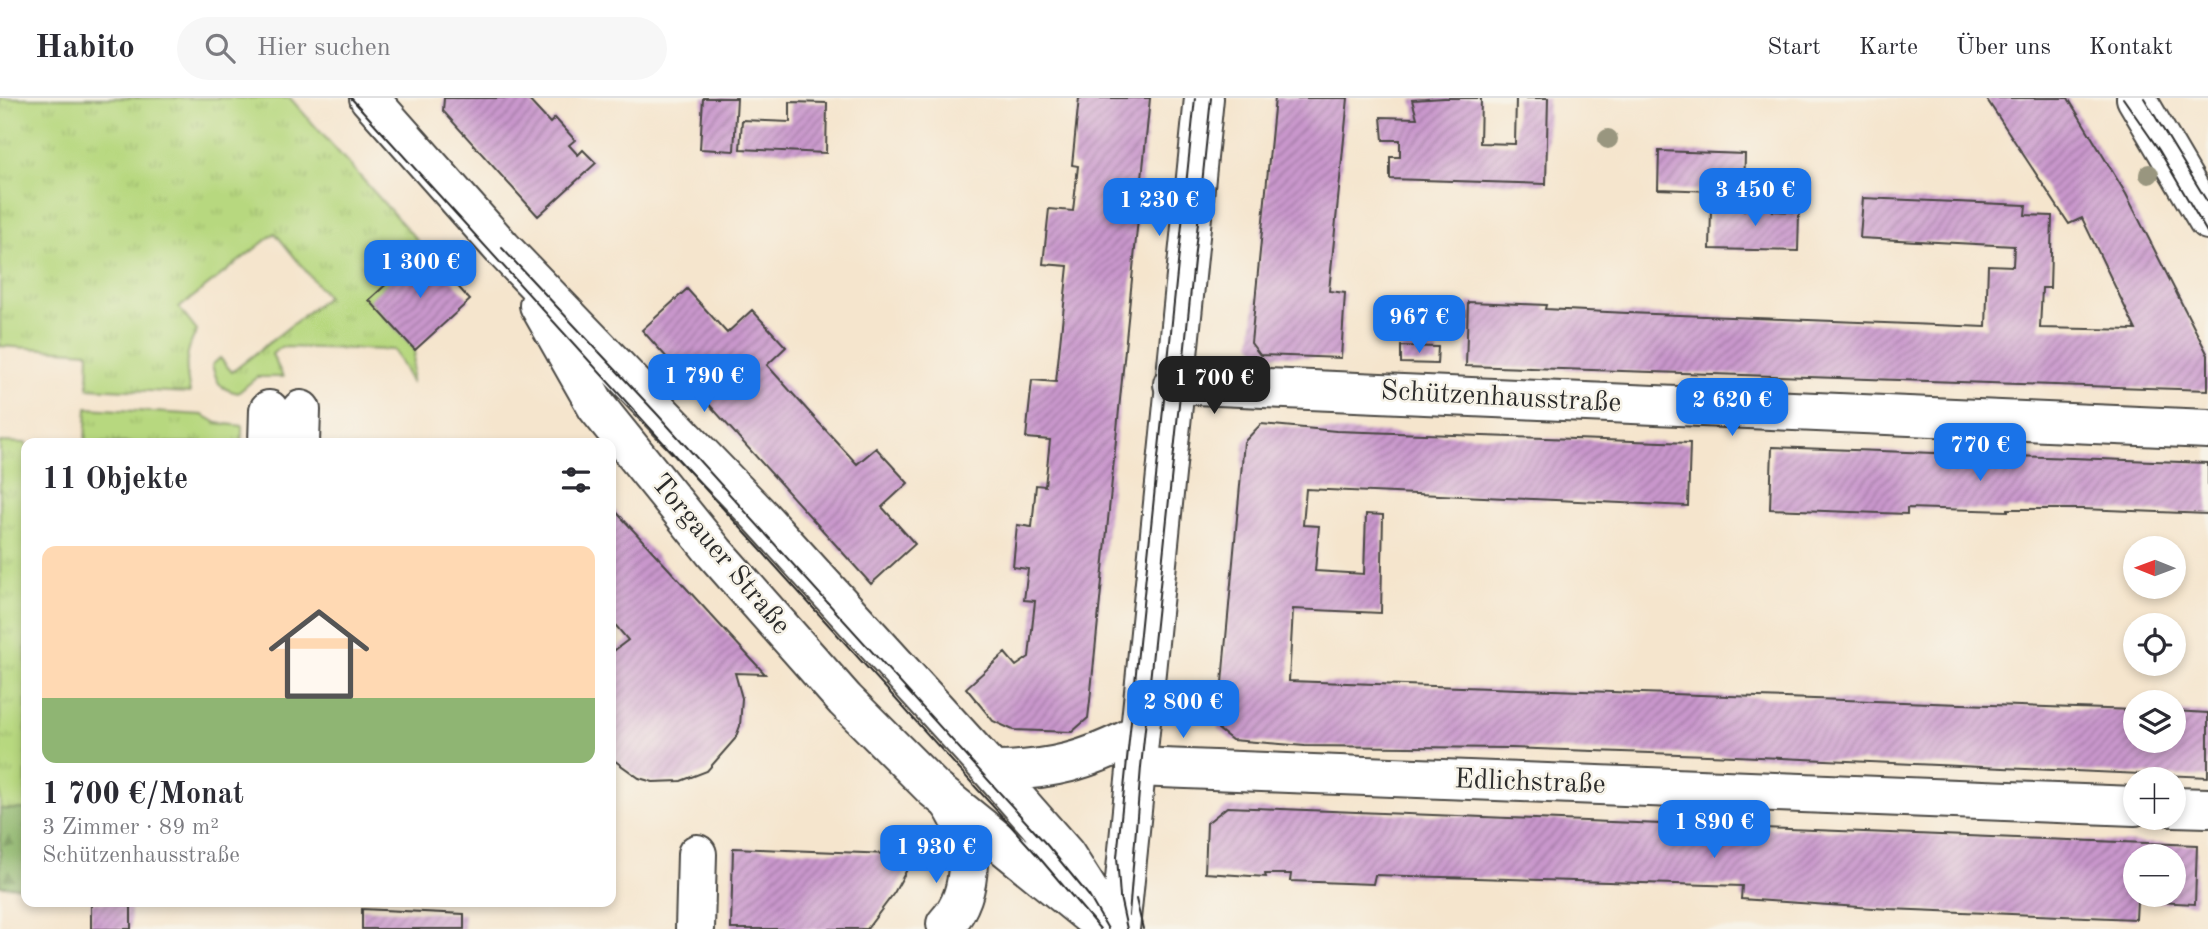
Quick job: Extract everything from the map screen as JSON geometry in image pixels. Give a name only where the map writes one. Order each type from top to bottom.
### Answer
[{"type":"main road","points":[[1120,929],[1204,98]]},
{"type":"main road","points":[[2136,98],[2208,220]]},
{"type":"main road","points":[[373,100],[502,248]]},
{"type":"main road","name":"Torgauer Straße","points":[[502,248],[760,516],[992,771],[1065,854],[1113,929]]},
{"type":"main road","name":"Torgauer Straße","points":[[502,248],[533,292],[597,407],[715,553],[904,762],[950,803],[1106,929]]},
{"type":"main road","name":"Schützenhausstraße","points":[[1173,384],[2208,429]]},
{"type":"main road","points":[[992,771],[1062,766],[1097,754],[1137,750]]},
{"type":"main road","name":"Edlichstraße","points":[[1137,750],[2123,805]]},
{"type":"main road","points":[[942,926],[962,902],[966,884],[964,833],[950,803]]},
{"type":"main road","points":[[2186,807],[2208,808]]},
{"type":"main road","points":[[695,929],[697,853]]},
{"type":"main road","points":[[942,926],[991,895]]},
{"type":"green space","points":[[0,98],[290,98],[425,249],[370,300],[415,350],[411,382],[394,350],[281,347],[272,354],[283,377],[257,377],[238,393],[220,384],[212,365],[220,358],[232,372],[327,297],[275,233],[179,308],[197,331],[187,360],[190,393],[88,388],[89,352],[0,346]]},
{"type":"green space","points":[[87,408],[203,415],[217,423],[242,426],[242,438],[85,438]]},
{"type":"green space","points":[[0,442],[21,443],[21,809],[0,809]]},
{"type":"green space","points":[[0,809],[21,809],[21,887],[0,886]]},
{"type":"building","points":[[444,98],[527,98],[550,123],[555,118],[575,140],[569,145],[578,155],[583,150],[596,163],[538,216],[443,111]]},
{"type":"building","points":[[703,98],[737,98],[734,151],[700,149]]},
{"type":"building","points":[[1079,98],[1150,98],[1090,701],[1088,718],[1072,732],[1013,730],[993,721],[966,688],[1005,653],[1016,666],[1029,657],[1035,601],[1024,600],[1028,569],[1013,567],[1017,525],[1032,527],[1036,485],[1045,486],[1050,440],[1026,438],[1032,380],[1056,382],[1068,266],[1043,264],[1049,209],[1073,211],[1078,166],[1072,165]]},
{"type":"building","points":[[1275,98],[1348,98],[1329,291],[1345,293],[1341,358],[1260,355],[1251,343]]},
{"type":"building","points":[[1481,98],[1480,143],[1515,144],[1516,98],[1548,98],[1546,184],[1390,179],[1390,157],[1400,157],[1400,140],[1383,140],[1381,117],[1417,118],[1412,100]]},
{"type":"building","points":[[1986,98],[2068,98],[2126,194],[2208,355],[2208,390],[1466,366],[1468,302],[1546,305],[1545,309],[1986,327],[1988,265],[2013,266],[2014,246],[1860,238],[1863,198],[2026,205],[2025,215],[2052,216],[2050,288],[2042,288],[2040,328],[2136,330],[2082,218],[2069,224]]},
{"type":"building","points":[[790,102],[827,103],[826,153],[740,149],[742,120],[790,122]]},
{"type":"building","points":[[1659,151],[1745,154],[1744,192],[1658,189]]},
{"type":"building","points":[[1744,196],[1772,197],[1772,211],[1799,212],[1798,251],[1710,249],[1711,209],[1744,210]]},
{"type":"building","points":[[425,249],[470,300],[415,350],[369,300]]},
{"type":"building","points":[[687,289],[727,333],[752,310],[786,347],[767,365],[810,413],[857,464],[876,448],[908,483],[882,507],[915,544],[871,584],[642,330]]},
{"type":"building","points":[[1401,346],[1438,347],[1437,364],[1401,363]]},
{"type":"building","points":[[1261,424],[1336,431],[1690,443],[1688,506],[1306,489],[1303,525],[1319,526],[1315,571],[1364,574],[1366,514],[1383,515],[1381,613],[1293,609],[1289,681],[2123,710],[2123,753],[2186,753],[2186,712],[2208,713],[2208,777],[2186,776],[2186,767],[2123,767],[2123,773],[1511,748],[1305,746],[1232,740],[1218,729],[1244,442]]},
{"type":"building","points":[[1772,447],[2208,463],[2208,514],[2082,509],[2008,511],[1907,508],[1907,514],[1770,509]]},
{"type":"building","points":[[616,511],[765,674],[735,673],[742,698],[740,726],[735,739],[707,771],[681,781],[653,782],[639,778],[616,762],[616,649],[628,640],[616,626]]},
{"type":"building","points":[[1227,807],[2171,844],[2123,844],[2123,907],[2137,907],[2136,919],[1889,909],[1741,899],[1742,886],[1375,875],[1373,884],[1290,881],[1291,874],[1265,874],[1266,877],[1205,873],[1207,823]]},
{"type":"building","points":[[2186,845],[2197,845],[2195,904],[2186,904]]},
{"type":"building","points":[[733,848],[915,855],[894,893],[867,929],[731,929]]},
{"type":"building","points":[[91,907],[131,907],[131,929],[91,929]]},
{"type":"building","points":[[362,909],[464,914],[464,929],[362,929]]},
{"type":"tram line","points":[[351,98],[1037,855],[1100,929]]},
{"type":"tram line","points":[[1127,929],[1120,897],[1117,857],[1195,98]]},
{"type":"tram line","points":[[1129,915],[1141,767],[1211,98]]},
{"type":"tram line","points":[[2123,98],[2159,150],[2208,234]]},
{"type":"tram line","points":[[2144,98],[2208,203]]},
{"type":"tram line","points":[[502,248],[657,414],[1047,845],[1089,896],[1108,929]]},
{"type":"tram line","points":[[1136,899],[1143,929]]}]
